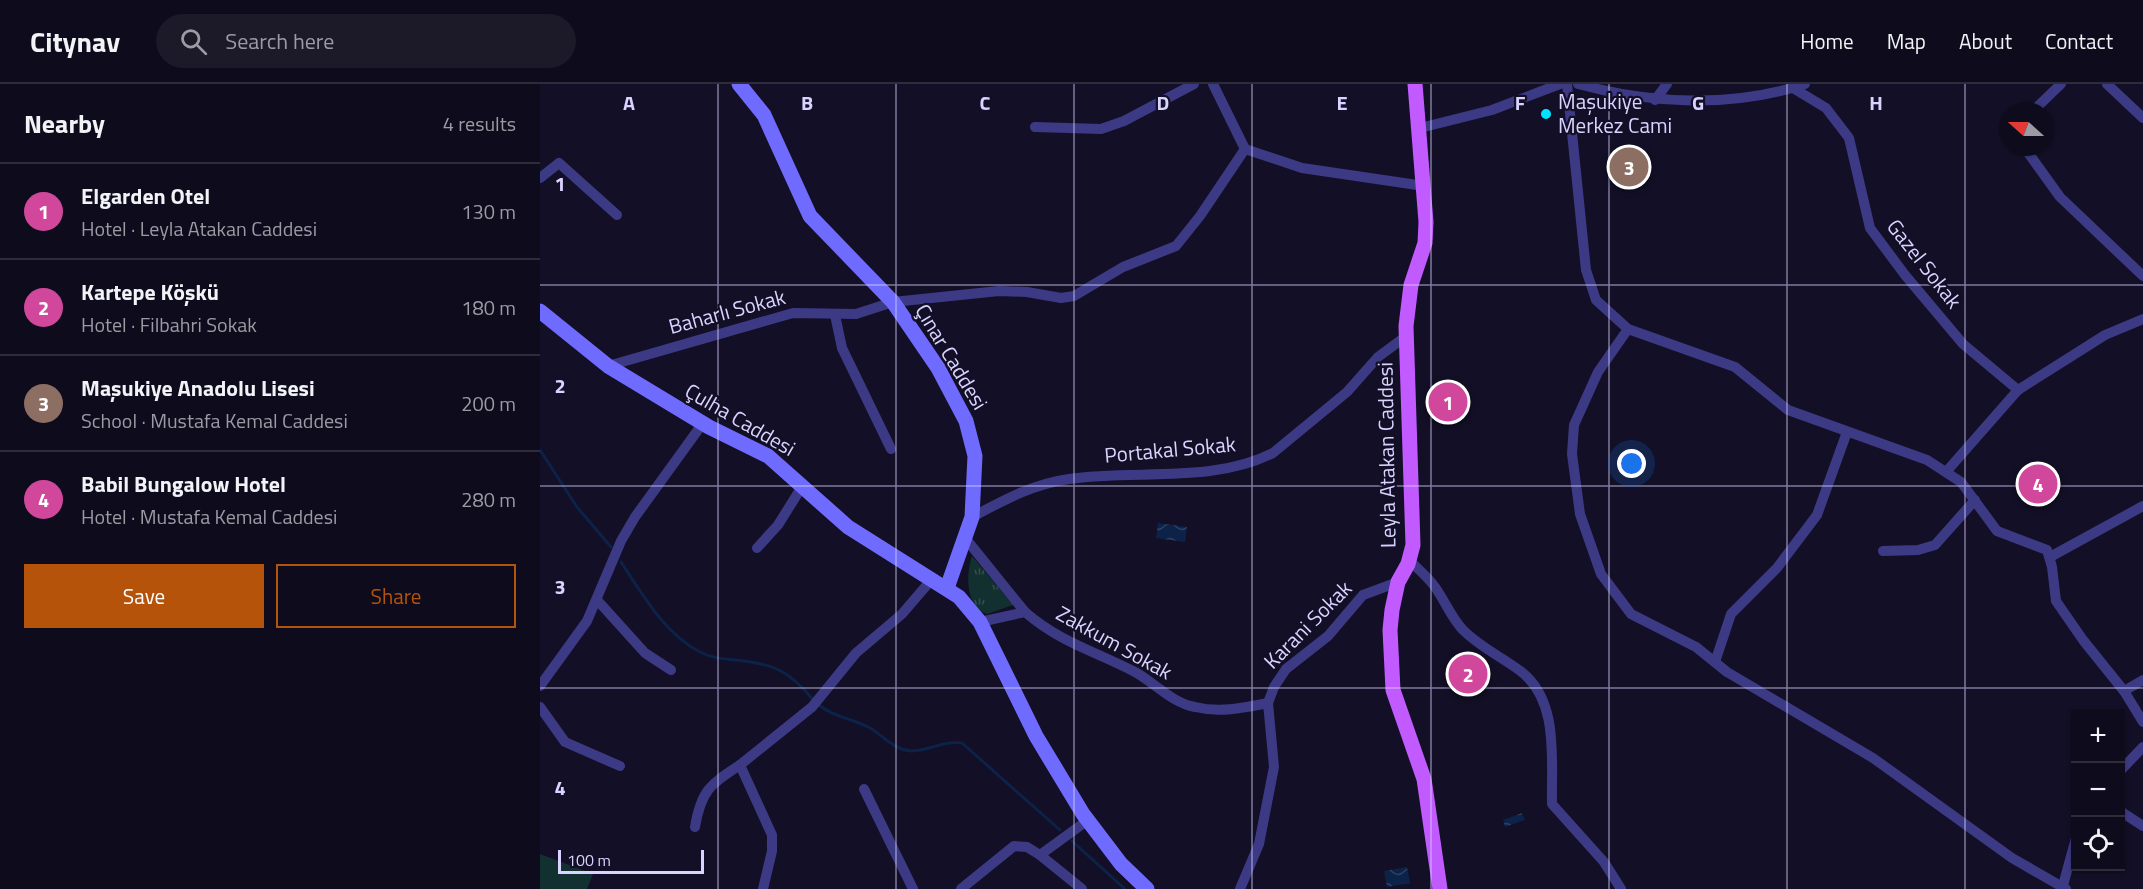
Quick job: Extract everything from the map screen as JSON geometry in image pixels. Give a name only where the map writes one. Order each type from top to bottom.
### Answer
[{"type":"main road","name":"Leyla Atakan Caddesi","points":[[1415,84],[1420,128],[1426,236],[1411,285],[1405,337],[1413,531],[1409,560],[1398,582],[1390,630],[1394,690],[1424,779],[1440,889]]},
{"type":"street","name":"Çınar Caddesi","points":[[739,84],[764,116],[810,216],[893,302],[938,368],[966,421],[975,456],[972,517],[947,588]]},
{"type":"street","points":[[1035,127],[1101,129],[1124,121],[1194,84]]},
{"type":"street","points":[[1213,84],[1245,149],[1302,168],[1424,186]]},
{"type":"street","points":[[1420,128],[1492,110],[1560,84]]},
{"type":"street","points":[[1567,84],[1586,270],[1596,300],[1628,329],[1735,367],[1788,410],[1927,460],[1960,482],[1997,531],[2048,550],[2056,601],[2082,640],[2124,691],[2143,722]]},
{"type":"street","points":[[1578,84],[1655,100],[1682,101],[1777,94],[1805,84]]},
{"type":"street","points":[[1655,100],[1667,84]]},
{"type":"street","points":[[2042,102],[2061,84]]},
{"type":"street","points":[[2107,84],[2143,118]]},
{"type":"street","name":"Gazel Sokak","points":[[1793,88],[1826,108],[1849,138],[1870,228],[1905,275],[1963,344],[2018,390]]},
{"type":"street","name":"Baharlı Sokak","points":[[609,366],[781,316],[802,313],[835,315],[865,312],[893,302],[1007,291],[1061,298],[1074,296],[1123,267],[1176,246],[1200,216],[1245,149]]},
{"type":"street","points":[[2030,156],[2060,197],[2143,276]]},
{"type":"street","points":[[540,178],[559,163],[617,215]]},
{"type":"street","name":"Çulha Caddesi","points":[[540,311],[609,366],[703,423],[768,456],[803,484],[848,527],[947,588]]},
{"type":"street","points":[[835,315],[842,348],[891,449]]},
{"type":"street","points":[[1946,472],[2018,390],[2105,335],[2143,319]]},
{"type":"street","points":[[1628,329],[1598,372],[1574,425],[1572,454],[1580,514],[1601,573],[1631,614],[1696,647],[1715,662],[1874,758],[2012,858],[2064,888],[2071,859]]},
{"type":"street","name":"Portakal Sokak","points":[[972,517],[1016,494],[1040,485],[1088,477],[1224,468],[1260,459],[1273,453],[1347,392],[1378,357],[1405,337]]},
{"type":"street","points":[[540,686],[587,621],[598,601],[621,542],[635,517],[703,423]]},
{"type":"street","points":[[1715,662],[1731,614],[1777,568],[1817,515],[1847,432]]},
{"type":"street","points":[[757,548],[778,525],[803,484]]},
{"type":"street","points":[[1884,551],[1918,550],[1935,545],[1975,500]]},
{"type":"street","points":[[2050,557],[2143,506]]},
{"type":"street","points":[[966,539],[1025,612]]},
{"type":"street","points":[[1409,560],[1434,586],[1461,628],[1488,651],[1520,670],[1536,688],[1547,714],[1552,740],[1551,804],[1604,862],[1621,889]]},
{"type":"street","points":[[695,827],[698,808],[707,789],[816,703],[856,653],[902,614],[932,579]]},
{"type":"street","name":"Karani Sokak","points":[[1240,889],[1259,844],[1274,767],[1268,703],[1274,687],[1286,669],[1328,636],[1357,600],[1369,591],[1398,582]]},
{"type":"street","points":[[947,588],[959,597],[980,622],[1036,736],[1088,820],[1121,864],[1147,889]]},
{"type":"street","points":[[598,601],[645,653],[671,670]]},
{"type":"street","name":"Zakkum Sokak","points":[[980,622],[1025,612],[1069,643],[1133,671],[1186,705],[1225,711],[1268,703]]},
{"type":"street","points":[[2124,691],[2143,680]]},
{"type":"street","points":[[540,707],[565,742],[620,766]]},
{"type":"street","points":[[2125,767],[2143,747]]},
{"type":"street","points":[[740,765],[757,797],[772,835],[772,851],[763,889]]},
{"type":"street","points":[[864,789],[913,889]]},
{"type":"street","points":[[2125,814],[2143,826]]},
{"type":"street","points":[[1040,855],[1088,820]]},
{"type":"street","points":[[961,889],[1014,846],[1028,847],[1082,889]]},
{"type":"green space","points":[[972,556],[1013,605],[987,614],[975,605],[968,580]]},
{"type":"green space","points":[[540,854],[593,874],[587,889],[540,889]]},
{"type":"water","points":[[1158,523],[1187,527],[1185,542],[1156,538]]},
{"type":"water","points":[[1522,813],[1525,820],[1505,827],[1503,820]]},
{"type":"water","points":[[1407,867],[1410,883],[1387,887],[1384,871]]},
{"type":"waterway","points":[[540,450],[577,507],[611,547]]},
{"type":"waterway","points":[[621,562],[655,612],[687,644],[713,657],[761,664],[780,671],[797,682],[814,701]]},
{"type":"waterway","points":[[819,705],[870,728],[905,750],[917,751],[949,743],[962,743],[1060,830]]},
{"type":"waterway","points":[[1072,841],[1125,889]]},
{"type":"place","name":"Maşukiye Merkez Cami","points":[[1546,114]]},
{"type":"place","name":"Maşukiye Anadolu Lisesi","points":[[1629,167]]},
{"type":"place","name":"Elgarden Otel","points":[[1448,402]]},
{"type":"place","name":"Babil Bungalow Hotel","points":[[2038,484]]},
{"type":"place","name":"Kartepe Köşkü","points":[[1468,674]]}]
